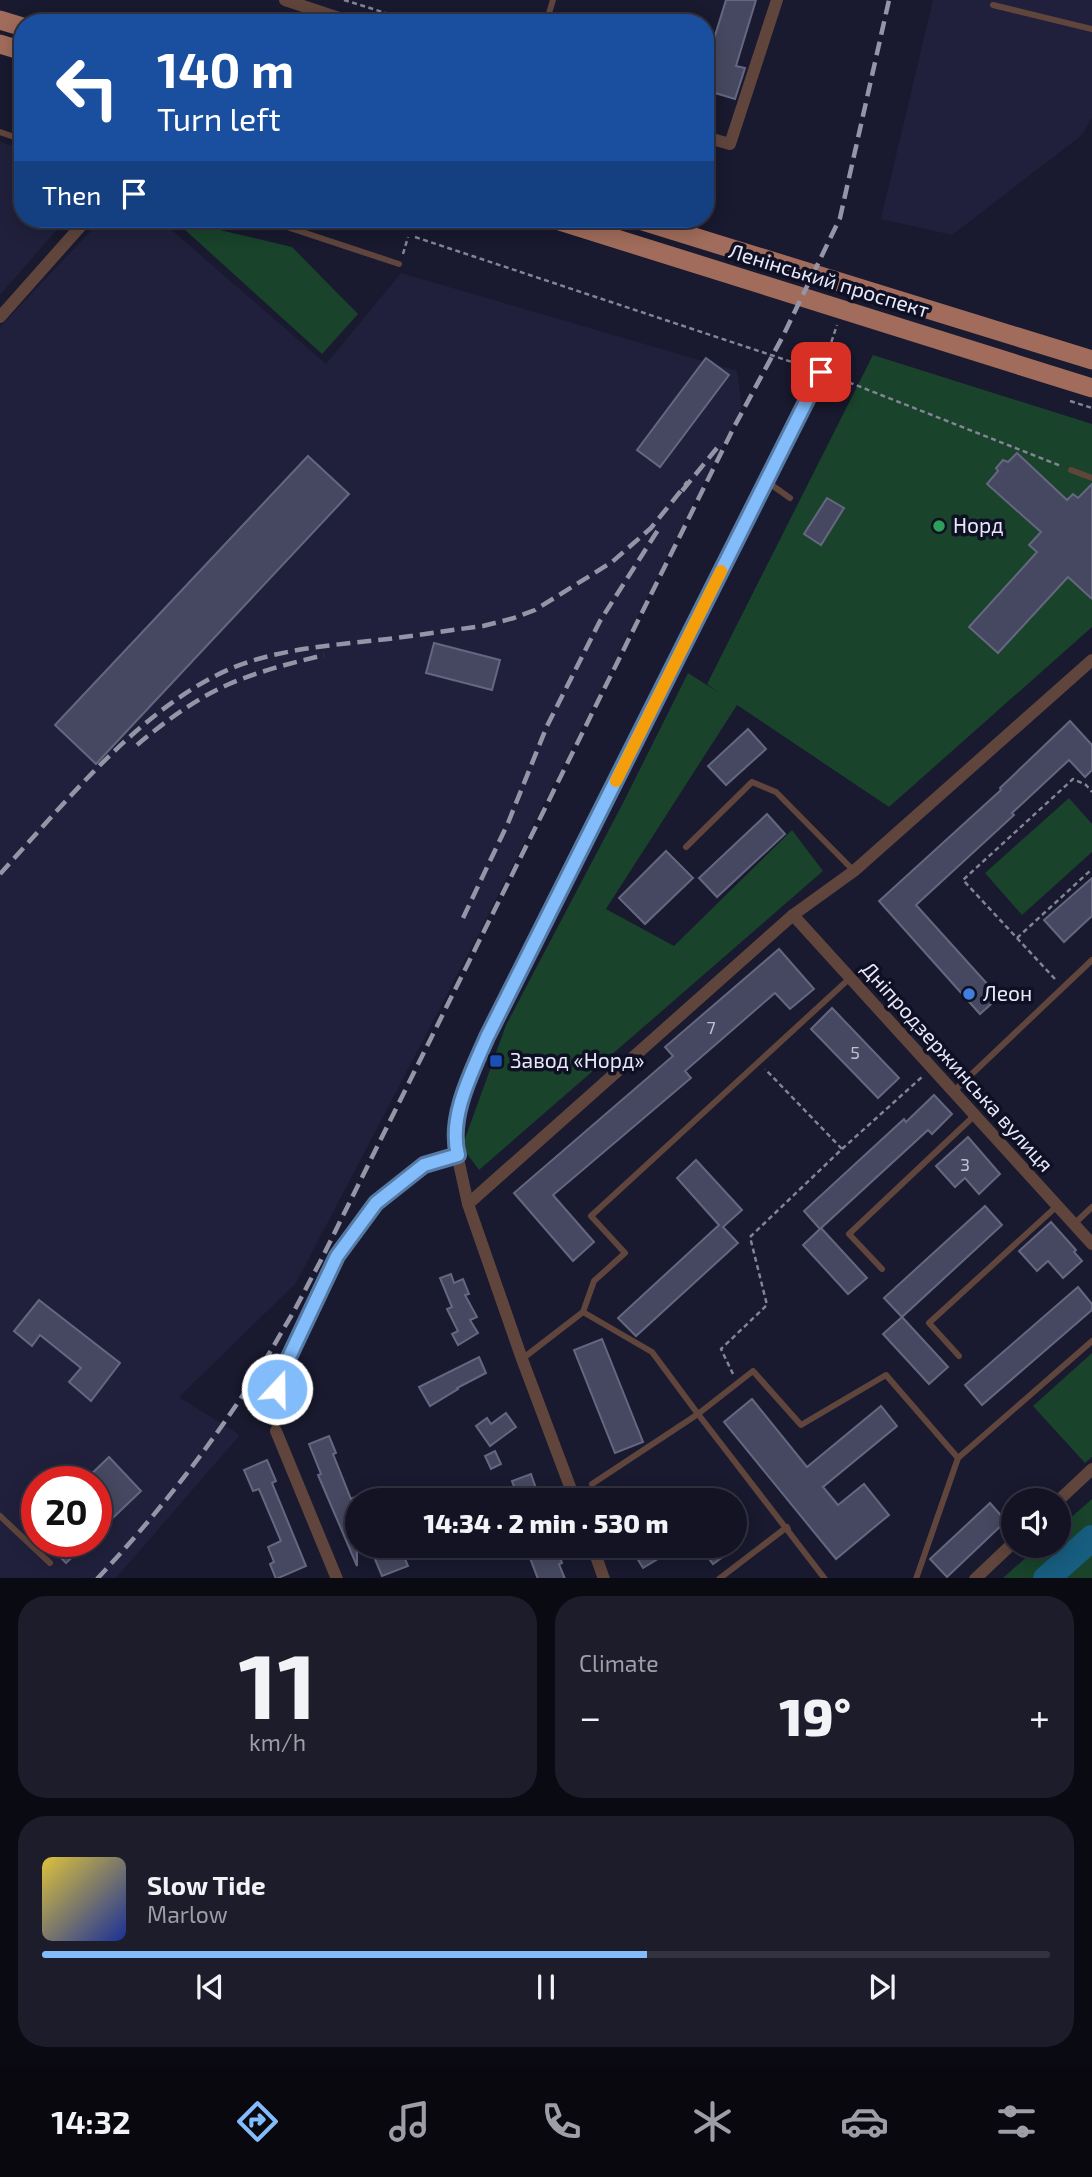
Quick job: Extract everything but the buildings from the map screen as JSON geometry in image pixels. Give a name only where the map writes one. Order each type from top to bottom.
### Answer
[{"type":"main road","name":"Ленінський проспект","points":[[582,228],[1092,388]]},
{"type":"main road","name":"Ленінський проспект","points":[[665,228],[1092,360]]},
{"type":"street","points":[[285,0],[327,14]]},
{"type":"street","points":[[714,140],[730,144],[777,0]]},
{"type":"street","points":[[0,317],[79,228]]},
{"type":"street","points":[[570,1488],[468,1204],[456,1144],[462,1095],[487,1037],[821,372]]},
{"type":"street","points":[[468,1204],[793,915],[854,872],[1089,668]]},
{"type":"street","name":"Дніпродзержинська вулиця","points":[[793,915],[1092,1244]]},
{"type":"street","points":[[276,1431],[337,1578]]},
{"type":"street","points":[[1071,1489],[1092,1469]]},
{"type":"street","points":[[975,1578],[1001,1554]]},
{"type":"street","points":[[597,1558],[604,1578]]},
{"type":"lane","points":[[993,5],[1092,29]]},
{"type":"lane","points":[[290,228],[399,264]]},
{"type":"lane","points":[[1071,470],[1092,478]]},
{"type":"lane","points":[[766,481],[790,498]]},
{"type":"lane","points":[[686,846],[752,782],[776,792],[854,872]]},
{"type":"lane","points":[[953,1091],[1092,960]]},
{"type":"lane","points":[[522,1359],[583,1312],[594,1281],[625,1252],[591,1216],[850,978]]},
{"type":"lane","points":[[882,1269],[849,1234],[975,1115]]},
{"type":"lane","points":[[276,1431],[273,1403],[281,1374],[337,1256],[376,1203],[424,1165],[458,1155]]},
{"type":"lane","points":[[959,1356],[929,1323],[1057,1206]]},
{"type":"lane","points":[[1074,1224],[1092,1207]]},
{"type":"lane","points":[[583,1312],[652,1352],[825,1578]]},
{"type":"lane","points":[[916,1578],[958,1458],[1092,1341]]},
{"type":"lane","points":[[592,1484],[698,1414],[753,1371],[801,1425],[886,1375],[958,1458]]},
{"type":"lane","points":[[0,1516],[50,1563]]},
{"type":"lane","points":[[719,1578],[786,1527]]},
{"type":"path","points":[[344,0],[389,14]]},
{"type":"path","points":[[399,264],[409,235],[821,372],[1071,470]]},
{"type":"path","points":[[821,372],[838,322]]},
{"type":"path","points":[[1067,399],[1092,408]]},
{"type":"path","points":[[1063,988],[963,880],[1073,779],[1086,785],[1092,792]]},
{"type":"path","points":[[1017,939],[1092,869]]},
{"type":"path","points":[[757,1062],[842,1149]]},
{"type":"path","points":[[737,1383],[721,1349],[767,1305],[750,1237],[932,1068]]},
{"type":"shaded area","points":[[933,0],[1092,0],[1092,118],[1082,135],[952,235],[881,219]]},
{"type":"shaded area","points":[[0,142],[14,146],[14,228],[58,228],[0,295]]},
{"type":"shaded area","points":[[94,228],[169,228],[326,364],[401,273],[737,371],[742,408],[474,943],[296,1283],[179,1397],[240,1435],[116,1578],[0,1578],[0,327]]},
{"type":"green space","points":[[183,228],[211,228],[292,247],[358,314],[322,354]]},
{"type":"green space","name":"Норд","points":[[873,355],[1092,424],[1092,627],[889,807],[737,705],[606,909],[674,946],[792,830],[823,871],[479,1170],[462,1147],[506,1025],[688,673],[718,692],[707,684]]},
{"type":"green space","points":[[1069,798],[1092,824],[1092,852],[1022,915],[985,873]]},
{"type":"green space","points":[[1092,1353],[1092,1457],[1085,1463],[1033,1406]]},
{"type":"green space","points":[[1092,1499],[1092,1578],[1003,1578],[1025,1558],[1071,1558],[1071,1517]]},
{"type":"waterway","points":[[1047,1578],[1092,1538]]},
{"type":"railway","points":[[98,1578],[174,1490],[221,1427],[264,1362],[320,1262],[840,218],[889,0]]},
{"type":"railway","points":[[682,491],[717,448]]},
{"type":"railway","points":[[0,874],[78,787],[136,731],[199,685],[232,668],[270,656],[309,648],[483,626],[535,610],[612,562],[651,528],[688,482]]},
{"type":"railway","points":[[463,918],[508,823],[547,726],[600,621],[658,530]]},
{"type":"railway","points":[[137,745],[212,692],[271,669],[324,655]]},
{"type":"slow traffic","points":[[616,781],[721,571]]},
{"type":"place","name":"Норд","points":[[939,526]]},
{"type":"place","name":"Леон","points":[[969,994]]},
{"type":"place","name":"Завод «Норд»","points":[[496,1061]]},
{"type":"route","points":[[277,1389],[302,1327],[337,1256],[376,1203],[424,1165],[458,1155],[456,1144],[462,1095],[487,1037],[821,372]]}]
